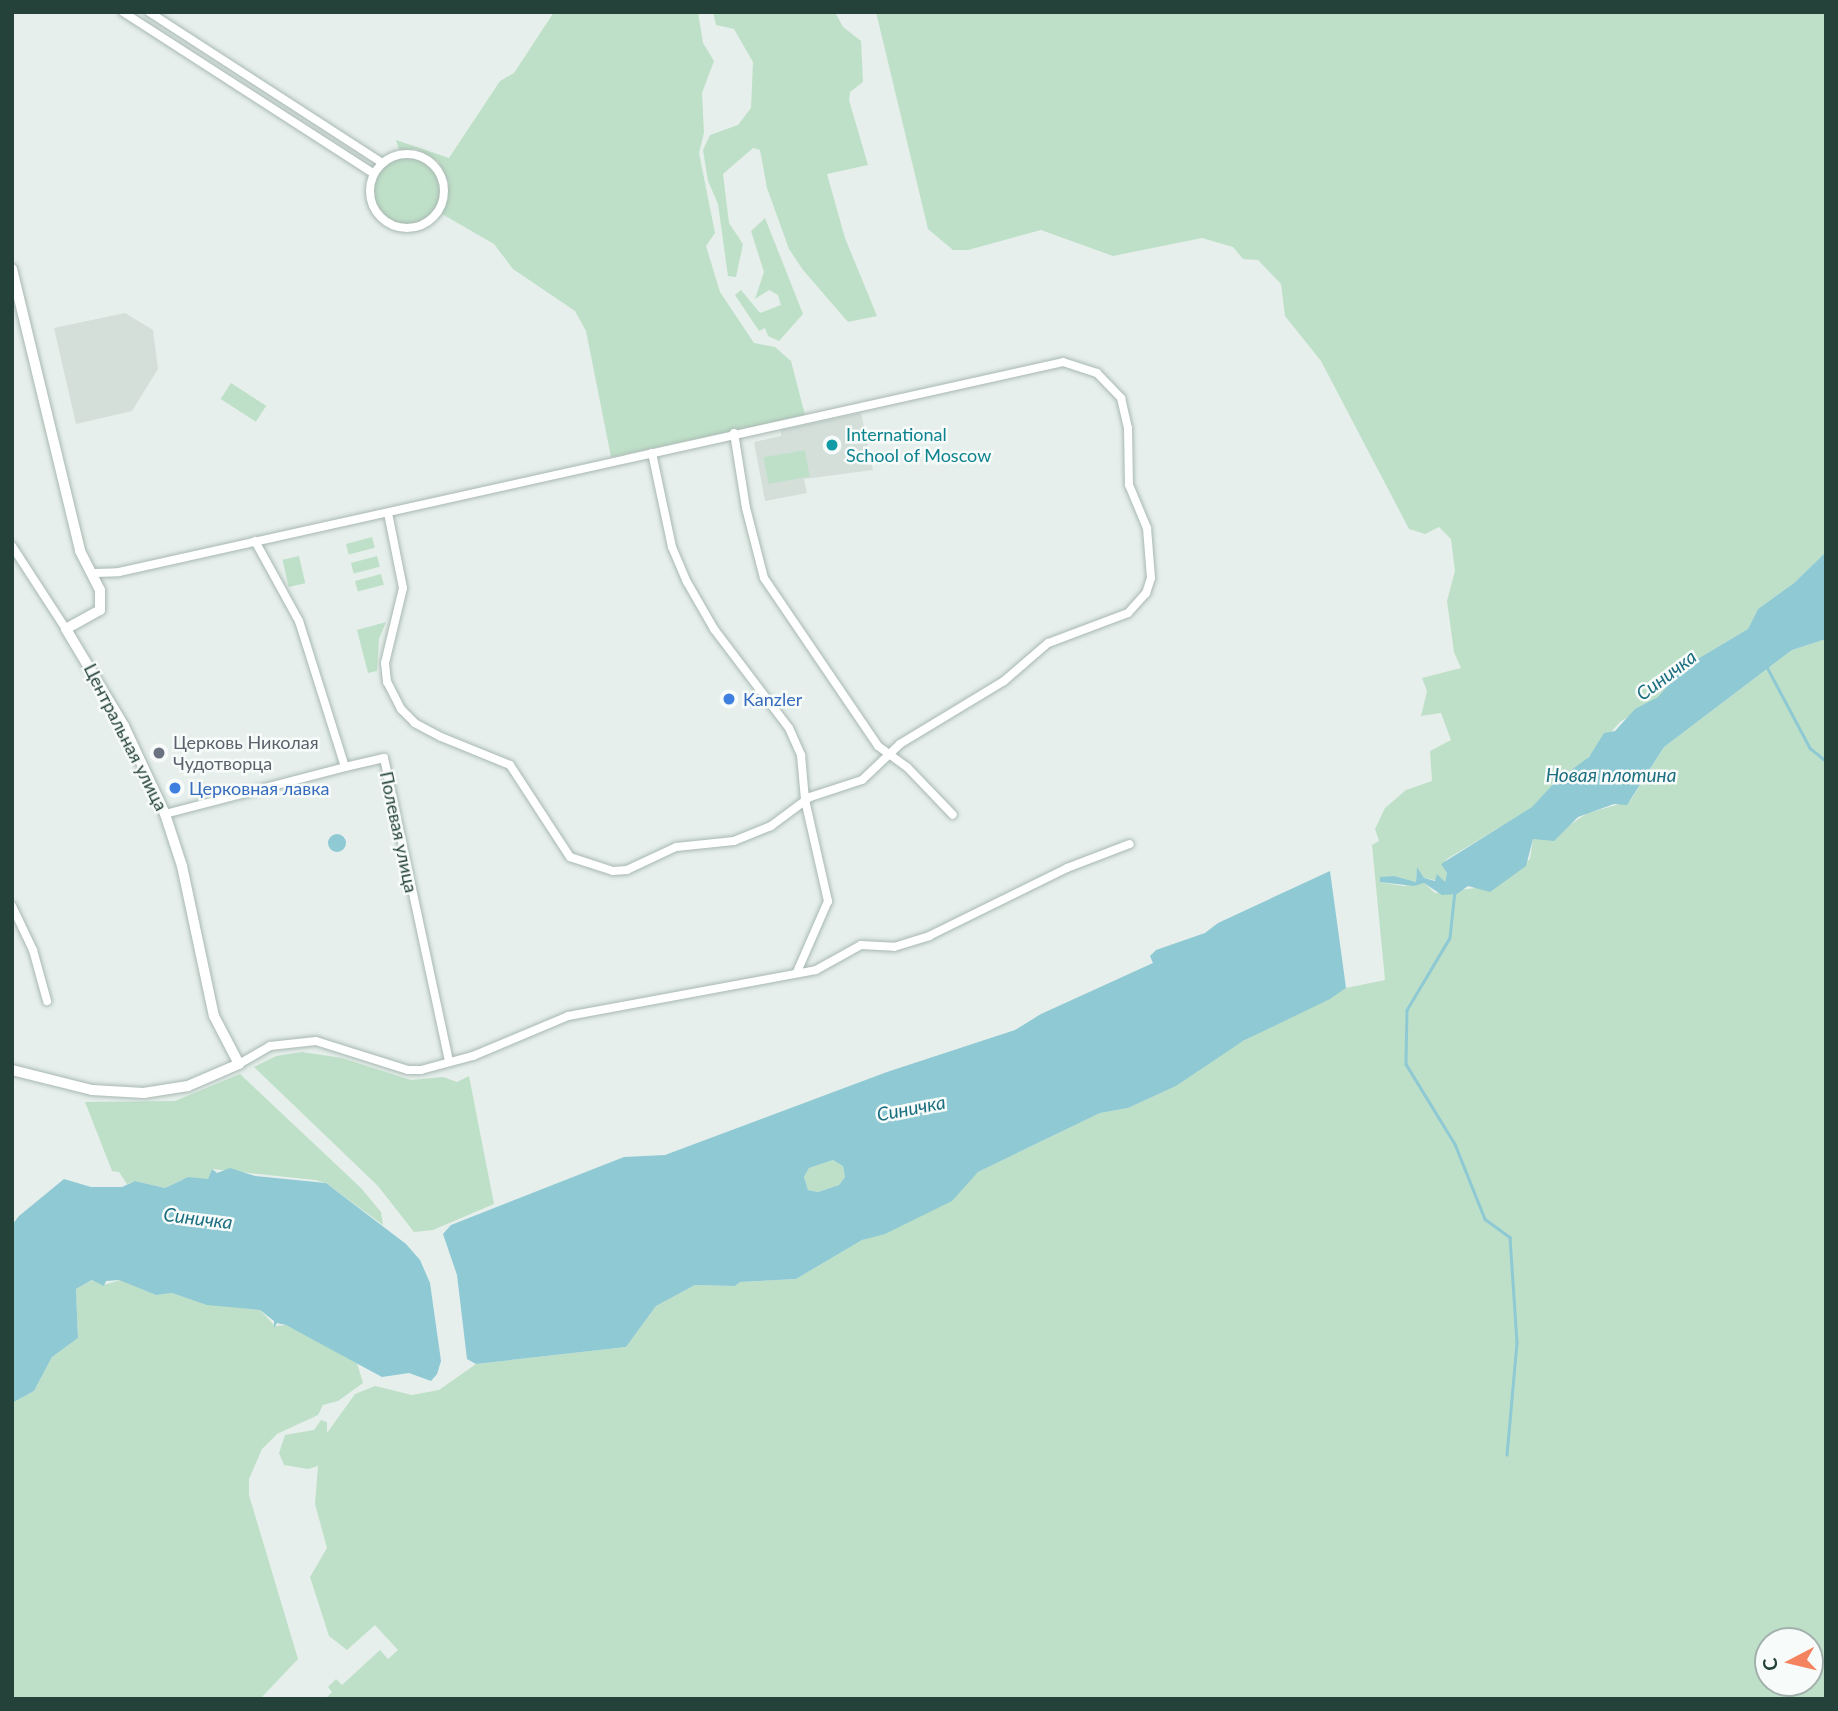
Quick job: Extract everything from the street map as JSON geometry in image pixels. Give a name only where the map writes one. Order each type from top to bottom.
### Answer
[{"type":"street","points":[[122,12],[373,173]]},
{"type":"street","points":[[149,12],[382,163]]},
{"type":"street","points":[[407,153],[430,161],[443,181],[442,205],[435,215],[414,228],[390,225],[373,208],[369,185],[373,173],[382,163],[407,153]]},
{"type":"street","points":[[12,269],[80,551],[95,572],[100,610],[66,629]]},
{"type":"street","points":[[95,572],[119,572],[1055,362],[1088,368],[1111,383],[1121,398],[1128,428],[1129,485],[1148,535],[1152,578],[1146,593],[1120,617],[1048,643],[1004,681],[890,754],[862,780],[805,800],[771,826],[734,841],[676,847],[626,870],[603,870],[570,857],[510,765],[415,723],[391,691],[384,663],[403,588],[388,513]]},
{"type":"street","points":[[734,433],[760,571],[839,694],[878,746],[890,754],[953,815]]},
{"type":"street","points":[[652,453],[676,557],[714,629],[789,728],[804,764],[805,800],[828,901],[797,972]]},
{"type":"street","points":[[165,814],[345,767],[299,621],[255,541]]},
{"type":"street","name":"Центральная улица","points":[[12,546],[124,726],[165,814],[182,866],[214,1016],[239,1064]]},
{"type":"street","name":"Полевая улица","points":[[345,767],[384,758],[449,1061]]},
{"type":"street","points":[[12,1070],[92,1090],[144,1093],[188,1086],[239,1064],[270,1046],[301,1041],[344,1047],[408,1070],[449,1061],[568,1017],[816,970],[861,945],[894,947],[929,936],[1067,868],[1130,844]]},
{"type":"street","points":[[12,906],[33,950],[47,1001]]},
{"type":"shaded area","points":[[125,313],[153,330],[158,369],[132,411],[76,424],[54,328]]},
{"type":"shaded area","points":[[861,413],[873,470],[804,479],[807,493],[765,501],[754,442],[781,436],[781,430]]},
{"type":"green space","points":[[554,12],[698,12],[703,43],[714,61],[702,93],[704,133],[699,153],[715,233],[706,246],[720,292],[754,343],[775,347],[791,361],[805,415],[611,457],[586,331],[575,311],[513,269],[494,244],[442,214],[449,183],[438,161],[416,149],[399,150],[396,140],[449,158],[500,81],[514,73]]},
{"type":"green space","points":[[713,12],[835,12],[843,27],[861,41],[863,82],[850,92],[849,100],[868,165],[827,174],[845,238],[877,316],[848,322],[803,270],[789,249],[767,188],[760,150],[753,148],[723,174],[729,223],[743,244],[736,277],[728,276],[718,204],[708,181],[703,150],[710,135],[738,125],[751,108],[753,62],[734,29],[716,25]]},
{"type":"green space","points":[[876,12],[1826,12],[1826,552],[1794,583],[1758,609],[1748,629],[1684,667],[1658,698],[1620,722],[1583,763],[1555,782],[1533,807],[1447,859],[1442,865],[1447,873],[1445,882],[1424,878],[1417,869],[1416,882],[1393,876],[1380,878],[1380,882],[1403,886],[1424,883],[1435,893],[1499,885],[1530,859],[1533,839],[1563,829],[1588,813],[1630,801],[1664,747],[1792,650],[1826,639],[1826,1699],[325,1699],[332,1692],[328,1687],[336,1679],[342,1685],[380,1650],[388,1659],[398,1650],[375,1625],[347,1650],[329,1636],[310,1577],[327,1548],[315,1504],[318,1466],[308,1469],[284,1465],[279,1453],[285,1435],[314,1430],[321,1420],[327,1422],[327,1433],[355,1394],[375,1386],[412,1395],[439,1390],[476,1364],[626,1347],[656,1306],[695,1285],[734,1286],[740,1282],[796,1279],[862,1240],[945,1204],[978,1172],[1100,1113],[1128,1108],[1176,1086],[1236,1045],[1346,988],[1385,980],[1372,845],[1379,841],[1375,829],[1385,808],[1406,790],[1432,781],[1430,751],[1451,740],[1441,713],[1421,716],[1427,691],[1422,678],[1461,668],[1454,652],[1447,601],[1455,571],[1451,539],[1439,527],[1425,534],[1409,529],[1321,361],[1285,316],[1281,284],[1258,260],[1243,259],[1233,247],[1202,238],[1113,256],[1041,230],[968,250],[953,250],[928,229]]},
{"type":"green space","points":[[407,158],[430,168],[440,191],[430,214],[407,224],[384,214],[374,191],[384,168]]},
{"type":"green space","points":[[765,218],[803,314],[779,341],[768,336],[765,328],[759,331],[735,295],[741,290],[760,313],[781,305],[778,295],[769,290],[755,299],[764,272],[751,231]]},
{"type":"green space","points":[[231,383],[266,406],[256,422],[221,399]]},
{"type":"green space","points":[[805,450],[810,477],[768,484],[764,457]]},
{"type":"green space","points":[[372,537],[375,548],[349,555],[346,544]]},
{"type":"green space","points":[[299,556],[305,583],[289,587],[282,560]]},
{"type":"green space","points":[[377,556],[380,567],[354,574],[351,563]]},
{"type":"green space","points":[[381,574],[384,585],[358,592],[355,581]]},
{"type":"green space","points":[[386,622],[379,639],[377,671],[368,673],[357,630]]},
{"type":"green space","points":[[302,1052],[342,1058],[411,1080],[443,1077],[457,1082],[469,1076],[494,1204],[433,1230],[414,1232],[378,1186],[254,1067],[276,1056]]},
{"type":"green space","points":[[240,1074],[361,1188],[381,1212],[383,1225],[326,1183],[315,1180],[212,1169],[208,1179],[183,1179],[165,1188],[135,1181],[127,1184],[119,1172],[112,1171],[85,1102],[175,1101]]},
{"type":"green space","points":[[833,1160],[843,1165],[845,1177],[839,1185],[818,1192],[808,1190],[804,1177],[809,1168]]},
{"type":"green space","points":[[93,1280],[104,1285],[120,1280],[156,1295],[172,1293],[207,1304],[260,1310],[275,1326],[286,1325],[356,1360],[363,1383],[338,1401],[323,1405],[318,1415],[277,1434],[262,1449],[249,1479],[249,1495],[298,1659],[260,1699],[12,1699],[12,1403],[34,1391],[52,1357],[78,1338],[76,1289]]},
{"type":"water","name":"Новая плотина","points":[[1826,552],[1826,639],[1792,650],[1664,747],[1627,805],[1614,804],[1578,817],[1554,841],[1533,839],[1526,866],[1490,892],[1468,886],[1457,894],[1442,895],[1424,883],[1414,886],[1380,882],[1380,877],[1394,876],[1416,882],[1417,867],[1424,878],[1435,881],[1437,874],[1445,882],[1447,873],[1441,864],[1532,807],[1555,782],[1589,757],[1604,733],[1615,731],[1635,709],[1658,697],[1684,667],[1748,629],[1758,609],[1794,583]]},
{"type":"water","points":[[337,834],[343,837],[346,843],[343,849],[337,852],[331,849],[328,843],[331,837]]},
{"type":"water","name":"Синичка","points":[[1330,871],[1346,988],[1330,999],[1243,1041],[1176,1086],[1128,1108],[1100,1113],[978,1172],[952,1201],[885,1234],[862,1240],[796,1279],[740,1282],[735,1286],[695,1285],[656,1306],[626,1347],[476,1364],[467,1359],[457,1275],[443,1234],[451,1225],[624,1157],[665,1155],[887,1072],[1015,1030],[1041,1014],[1153,963],[1150,956],[1156,950],[1205,933],[1218,923]],"holes":[[[833,1160],[843,1166],[845,1177],[839,1185],[818,1192],[808,1190],[804,1177],[809,1168]]]},
{"type":"water","name":"Синичка","points":[[230,1168],[255,1176],[326,1183],[406,1244],[420,1260],[430,1283],[441,1361],[437,1374],[431,1381],[409,1373],[382,1377],[286,1325],[277,1323],[274,1328],[274,1321],[260,1310],[207,1305],[172,1293],[156,1295],[119,1280],[106,1281],[104,1286],[92,1280],[76,1289],[78,1338],[52,1357],[34,1391],[12,1403],[12,1225],[19,1216],[64,1179],[91,1187],[122,1187],[135,1181],[165,1188],[188,1177],[208,1179],[212,1169],[217,1173]]},
{"type":"waterway","points":[[1767,667],[1810,748],[1826,761]]},
{"type":"waterway","points":[[1455,891],[1450,938],[1407,1010],[1406,1064],[1455,1144],[1485,1219],[1510,1237],[1517,1343],[1507,1455]]},
{"type":"place","name":"International School of Moscow","points":[[832,445]]},
{"type":"place","name":"Kanzler","points":[[729,699]]},
{"type":"place","name":"Церковь Николая Чудотворца","points":[[159,753]]},
{"type":"place","name":"Церковная лавка","points":[[175,788]]}]
